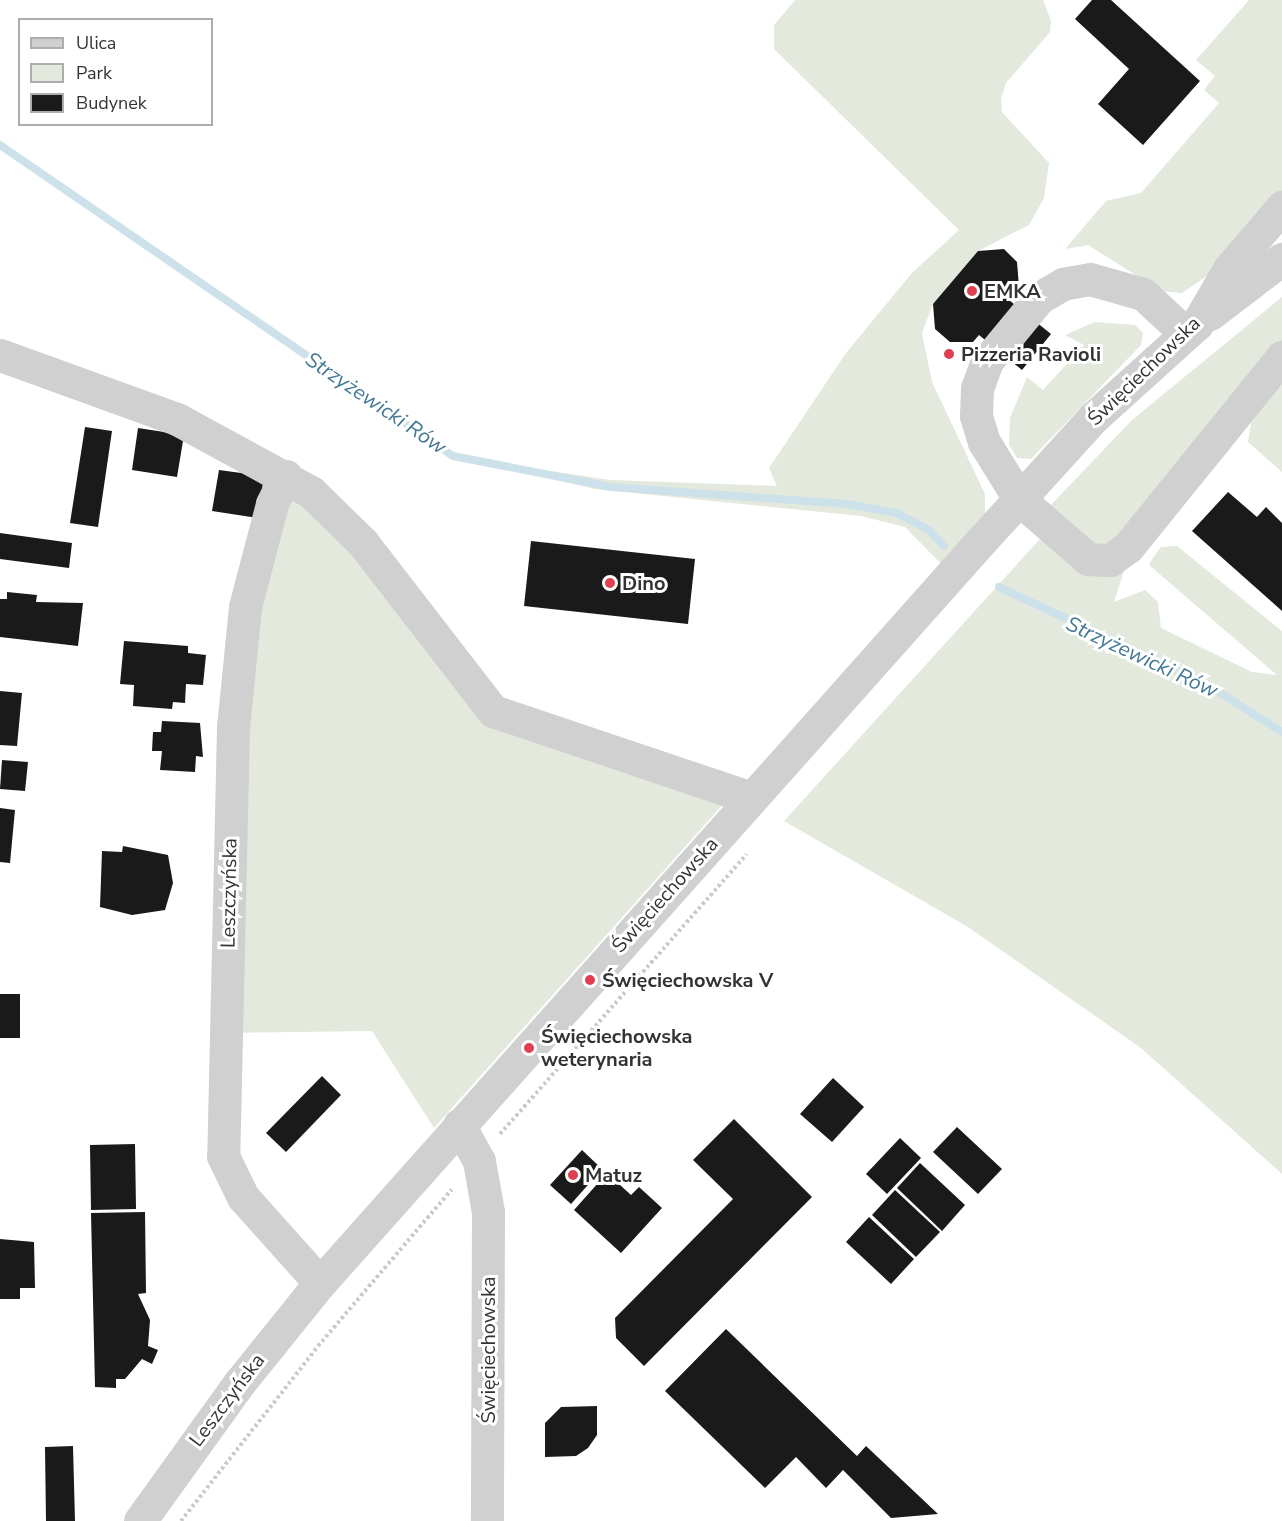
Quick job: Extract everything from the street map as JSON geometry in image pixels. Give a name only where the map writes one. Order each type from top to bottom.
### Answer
[{"type":"street","name":"Święciechowska","points":[[487,1521],[488,1212],[479,1161],[459,1125],[1094,417],[1191,329],[1229,269],[1282,207]]},
{"type":"street","points":[[1282,259],[1191,329],[1143,294],[1116,282],[1072,282],[1039,298],[987,361],[977,388],[976,416],[984,442],[1020,500],[1088,559],[1120,556],[1282,357]]},
{"type":"street","points":[[0,355],[177,419],[286,476],[311,492],[363,543],[494,711],[751,798]]},
{"type":"street","name":"Leszczyńska","points":[[286,476],[272,504],[245,607],[234,716],[223,1156],[243,1197],[320,1283]]},
{"type":"street","name":"Leszczyńska","points":[[140,1521],[240,1382],[320,1283],[459,1125]]},
{"type":"path","points":[[182,1521],[318,1346],[751,849]]},
{"type":"green space","points":[[795,0],[1043,0],[1051,21],[1050,32],[1006,83],[1001,99],[1002,112],[1049,163],[1044,198],[1029,225],[978,251],[933,304],[922,333],[932,382],[985,494],[985,519],[951,574],[905,527],[861,516],[595,489],[453,456],[610,480],[777,486],[769,468],[846,353],[912,273],[959,230],[774,49],[774,25]]},
{"type":"green space","points":[[1249,0],[1282,0],[1282,192],[1207,276],[1182,293],[1161,291],[1088,245],[1065,249],[1106,201],[1141,193],[1219,103],[1204,90],[1215,76],[1196,60]]},
{"type":"green space","points":[[1282,297],[1282,357],[1117,540],[1098,547],[1047,509],[1132,420]]},
{"type":"green space","points":[[1095,322],[1135,325],[1143,333],[1141,345],[1031,459],[1017,458],[1009,445],[1010,418],[1027,377],[1043,390],[1084,345],[1065,335]]},
{"type":"green space","points":[[1282,381],[1282,472],[1248,442],[1251,423]]},
{"type":"green space","points":[[286,476],[474,690],[734,792],[434,1128],[372,1031],[226,1033],[233,727]]},
{"type":"green space","points":[[1039,540],[1126,565],[1114,602],[1145,590],[1158,602],[1161,628],[1252,672],[1277,675],[1149,565],[1152,559],[1161,547],[1177,546],[1282,631],[1282,1174],[1141,1048],[968,927],[784,821]]},
{"type":"building","points":[[1092,0],[1111,0],[1200,81],[1143,145],[1098,104],[1129,69],[1075,19]]},
{"type":"building","points":[[1004,249],[1017,262],[1019,287],[1009,300],[1051,334],[1022,370],[979,335],[973,342],[950,342],[935,329],[933,304],[978,251]]},
{"type":"building","points":[[85,427],[112,431],[98,527],[70,523]]},
{"type":"building","points":[[138,428],[184,435],[177,477],[132,470]]},
{"type":"building","points":[[219,470],[264,476],[258,518],[212,511]]},
{"type":"building","points":[[1228,492],[1257,517],[1266,507],[1282,523],[1282,611],[1192,531]]},
{"type":"building","points":[[0,533],[72,543],[69,568],[0,559]]},
{"type":"building","name":"Dino","points":[[531,541],[695,559],[688,624],[524,606]]},
{"type":"building","points":[[7,592],[37,595],[36,602],[83,603],[78,646],[0,637],[0,599],[7,599]]},
{"type":"building","points":[[124,641],[188,646],[188,653],[206,655],[203,685],[186,684],[185,703],[173,702],[172,709],[133,706],[134,685],[120,684]]},
{"type":"building","points":[[0,691],[22,693],[17,746],[0,745]]},
{"type":"building","points":[[162,721],[200,723],[203,757],[196,756],[195,772],[160,770],[162,751],[152,751],[153,732],[161,732]]},
{"type":"building","points":[[2,760],[28,762],[25,791],[0,789]]},
{"type":"building","points":[[0,808],[15,810],[10,863],[0,862]]},
{"type":"building","points":[[123,846],[168,855],[173,883],[165,910],[132,915],[100,907],[102,851],[122,852]]},
{"type":"building","points":[[0,994],[20,994],[20,1038],[0,1038]]},
{"type":"building","points":[[322,1076],[341,1095],[286,1152],[266,1133]]},
{"type":"building","points":[[833,1078],[864,1107],[832,1142],[800,1114]]},
{"type":"building","points":[[734,1119],[812,1197],[644,1366],[616,1338],[615,1318],[733,1199],[693,1160]]},
{"type":"building","points":[[957,1127],[1002,1169],[978,1194],[933,1152]]},
{"type":"building","points":[[900,1138],[921,1158],[887,1194],[866,1174]]},
{"type":"building","points":[[135,1144],[136,1209],[91,1210],[90,1145]]},
{"type":"building","points":[[582,1150],[602,1169],[571,1204],[550,1185]]},
{"type":"building","points":[[920,1163],[965,1205],[942,1231],[897,1188]]},
{"type":"building","points":[[607,1173],[631,1195],[639,1187],[662,1208],[621,1253],[574,1210]]},
{"type":"building","points":[[895,1190],[940,1232],[916,1257],[872,1215]]},
{"type":"building","points":[[145,1212],[146,1293],[138,1294],[150,1320],[148,1346],[158,1350],[152,1364],[142,1359],[125,1379],[116,1379],[116,1388],[95,1387],[91,1213]]},
{"type":"building","points":[[869,1217],[914,1259],[891,1284],[846,1242]]},
{"type":"building","points":[[0,1239],[34,1242],[35,1288],[20,1288],[20,1299],[0,1299]]},
{"type":"building","points":[[726,1329],[857,1456],[866,1446],[938,1514],[891,1518],[843,1470],[826,1488],[796,1457],[765,1488],[665,1391]]},
{"type":"building","points":[[597,1406],[597,1435],[588,1448],[576,1456],[545,1457],[545,1423],[561,1407]]},
{"type":"building","points":[[73,1446],[75,1521],[46,1521],[45,1447]]},
{"type":"waterway","name":"Strzyżewicki Rów","points":[[0,145],[453,456],[611,487],[847,504],[896,513],[928,529],[944,546]]},
{"type":"waterway","name":"Strzyżewicki Rów","points":[[999,587],[1208,685],[1282,732]]},
{"type":"place","name":"EMKA","points":[[972,291]]},
{"type":"place","name":"Pizzeria Ravioli","points":[[949,354]]},
{"type":"place","name":"Dino","points":[[610,583]]},
{"type":"place","name":"Święciechowska V","points":[[590,980]]},
{"type":"place","name":"Święciechowska weterynaria","points":[[529,1048]]},
{"type":"place","name":"Matuz","points":[[573,1175]]}]
